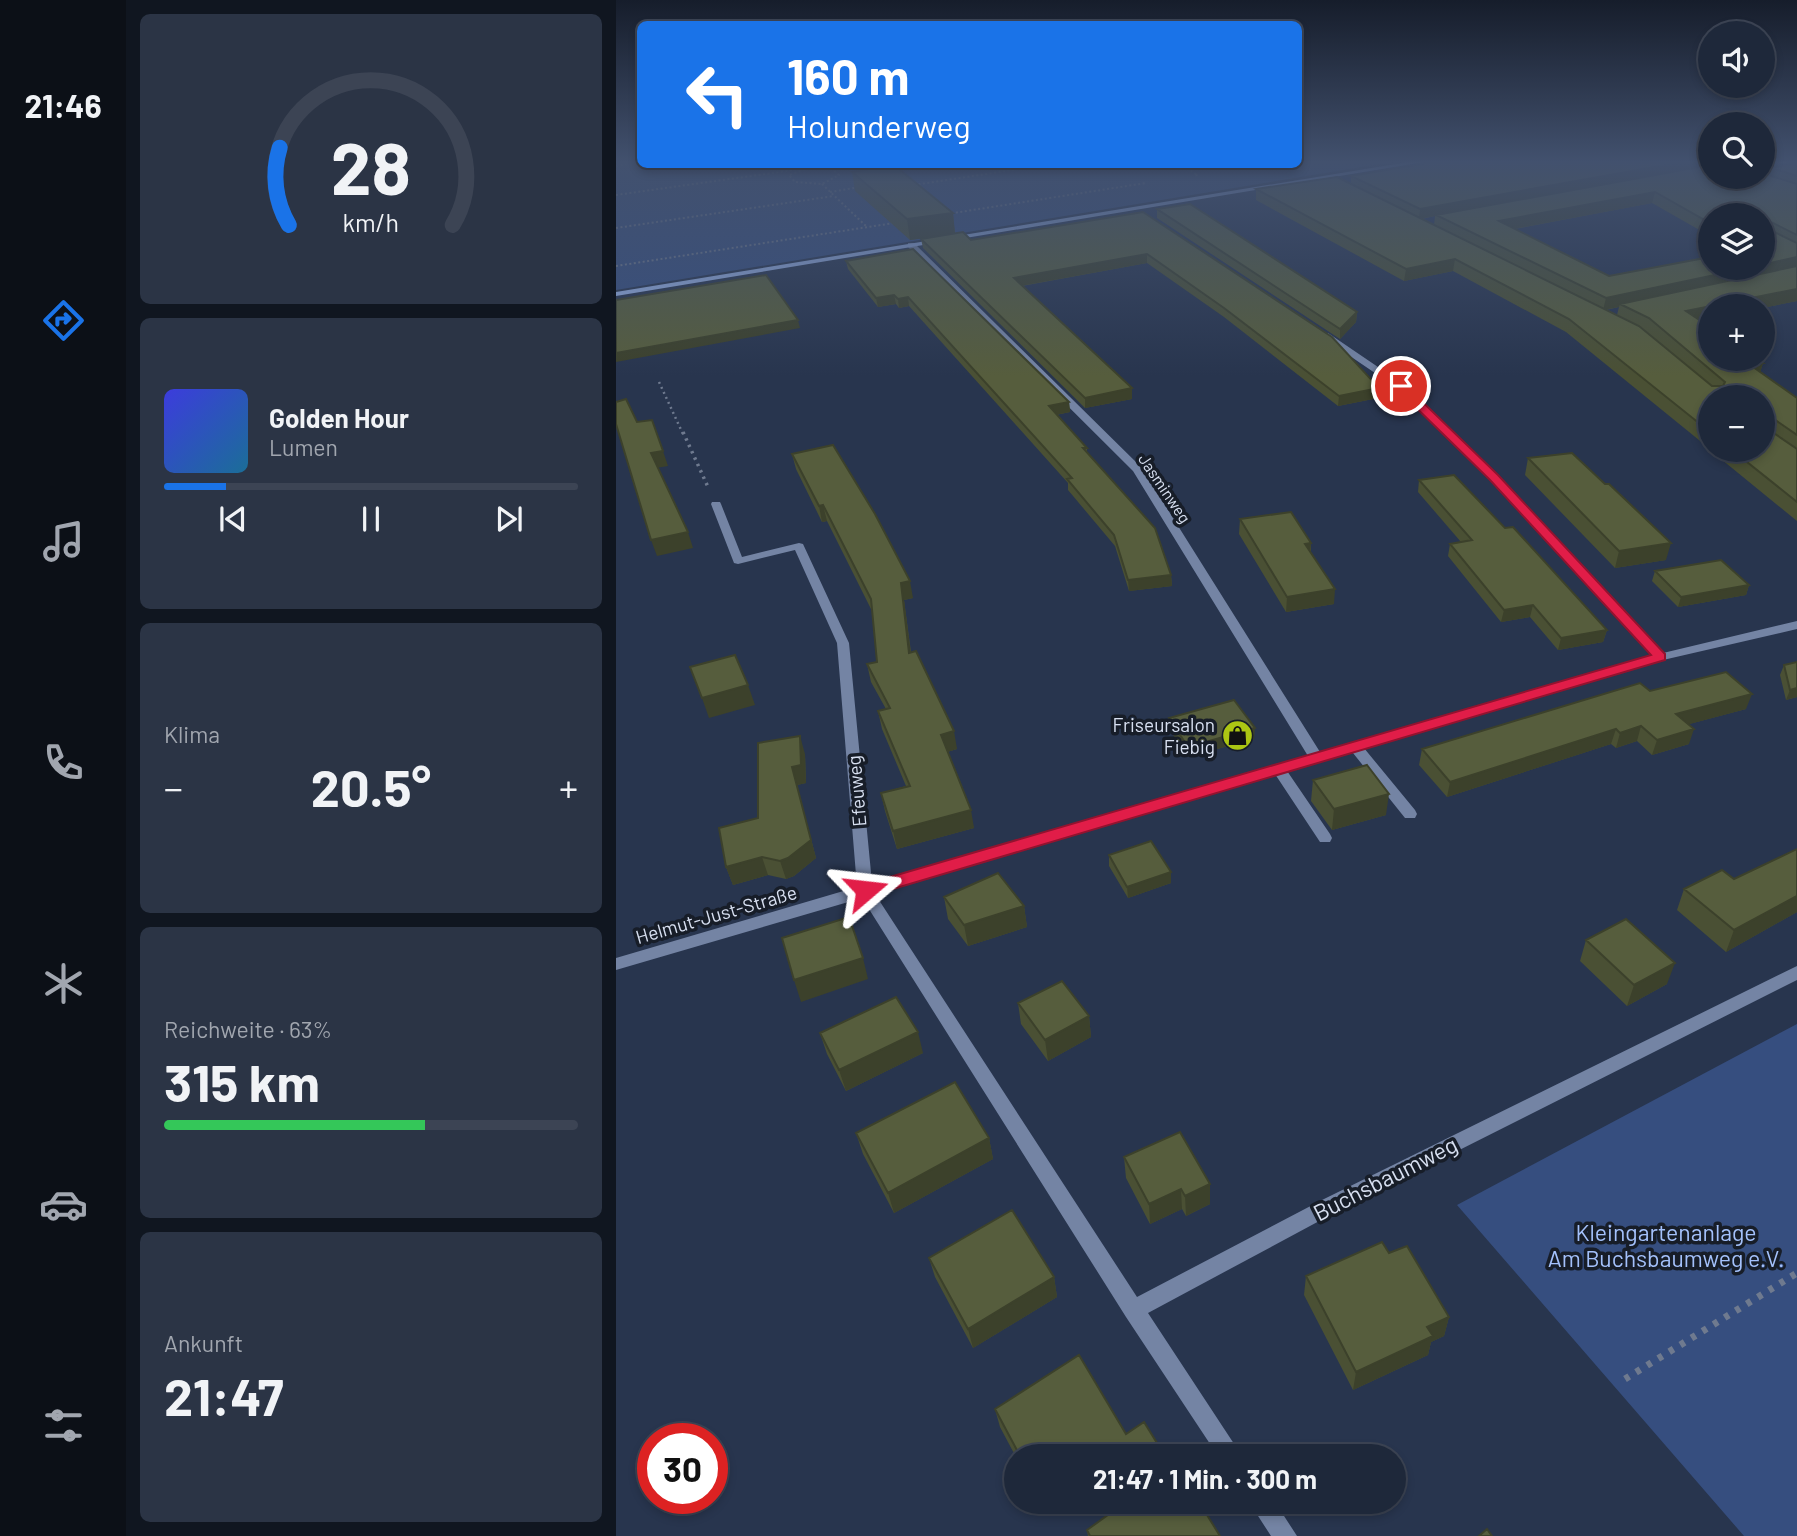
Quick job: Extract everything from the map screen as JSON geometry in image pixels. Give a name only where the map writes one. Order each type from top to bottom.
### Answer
[{"type":"street","points":[[616,294],[985,233]]},
{"type":"street","name":"Jasminweg","points":[[911,245],[1137,469],[1315,756]]},
{"type":"street","points":[[1314,328],[1401,386],[1494,478],[1660,657]]},
{"type":"street","name":"Efeuweg","points":[[716,504],[738,561],[799,546],[843,643],[866,890],[1133,1310]]},
{"type":"street","name":"Helmut-Just-Straße","points":[[616,964],[1315,756],[1660,657],[1797,625]]},
{"type":"street","points":[[1354,745],[1410,814]]},
{"type":"street","points":[[1278,768],[1325,838]]},
{"type":"street","name":"Buchsbaumweg","points":[[1133,1310],[1329,1206],[1797,972]]},
{"type":"street","points":[[1133,1310],[1223,1444]]},
{"type":"street","points":[[1269,1514],[1285,1536]]},
{"type":"path","points":[[616,266],[830,233]]},
{"type":"path","points":[[871,233],[886,250]]},
{"type":"path","points":[[659,382],[716,504]]},
{"type":"path","points":[[1625,1379],[1797,1273]]},
{"type":"green space","points":[[616,233],[963,233],[616,290]]},
{"type":"green space","name":"Kleingartenanlage Am Buchsbaumweg e.V.","points":[[1797,1024],[1797,1536],[1744,1536],[1457,1205]]},
{"type":"building","points":[[964,233],[971,240],[1016,233],[1174,233],[1332,337],[1379,388],[1339,396],[1224,308],[1147,254],[1014,278],[1132,388],[1085,398],[921,239]]},
{"type":"building","points":[[1193,233],[1234,233],[1357,312],[1340,329]]},
{"type":"building","points":[[1338,233],[1450,233],[1639,326],[1711,385],[1698,385],[1698,422],[1569,319],[1455,259],[1406,269]]},
{"type":"building","points":[[1472,233],[1522,233],[1609,276],[1698,259],[1698,279],[1606,298]]},
{"type":"building","points":[[1775,233],[1797,243],[1797,257],[1775,262]]},
{"type":"building","points":[[913,249],[1069,402],[1049,406],[1155,528],[1171,575],[1128,580],[1114,535],[1067,479],[1072,478],[908,297],[898,299],[894,295],[876,298],[846,261]]},
{"type":"building","points":[[1797,266],[1797,289],[1772,294],[1698,294],[1698,309],[1686,311],[1698,319],[1698,359],[1649,318],[1620,304],[1732,280],[1775,280],[1775,271]]},
{"type":"building","points":[[766,275],[798,320],[616,353],[616,300]]},
{"type":"building","points":[[1712,371],[1759,371],[1797,398],[1797,435],[1775,420],[1775,385],[1724,385],[1725,382]]},
{"type":"building","points":[[626,399],[637,422],[652,420],[663,451],[651,453],[688,532],[651,540],[616,424],[616,402]]},
{"type":"building","points":[[1775,434],[1797,449],[1797,502],[1747,462],[1775,462]]},
{"type":"building","points":[[833,445],[875,514],[910,581],[901,583],[909,653],[916,651],[954,731],[941,735],[971,810],[893,831],[881,793],[910,786],[878,711],[890,708],[867,664],[877,662],[871,599],[823,505],[819,506],[792,454]]},
{"type":"building","points":[[1572,453],[1671,543],[1619,551],[1528,458]]},
{"type":"building","points":[[1454,475],[1505,528],[1513,527],[1607,630],[1561,638],[1533,605],[1504,610],[1450,544],[1472,540],[1419,480]]},
{"type":"building","points":[[1291,512],[1311,543],[1305,544],[1335,589],[1287,597],[1240,519]]},
{"type":"building","points":[[1721,560],[1749,585],[1681,597],[1655,571]]},
{"type":"building","points":[[735,655],[748,685],[702,698],[690,667]]},
{"type":"building","points":[[1797,662],[1797,688],[1790,690],[1784,665]]},
{"type":"building","points":[[1726,672],[1752,694],[1676,714],[1694,729],[1657,740],[1641,726],[1620,733],[1616,729],[1450,782],[1422,749],[1640,683],[1650,691]]},
{"type":"building","points":[[1234,700],[1255,728],[1188,747],[1169,718]]},
{"type":"building","points":[[800,736],[801,765],[792,767],[811,840],[780,861],[762,857],[726,867],[719,828],[758,818],[758,743]]},
{"type":"building","points":[[1367,765],[1389,794],[1334,809],[1313,780]]},
{"type":"building","points":[[1151,841],[1171,872],[1127,887],[1109,855]]},
{"type":"building","points":[[1797,849],[1797,896],[1734,930],[1684,889],[1722,870],[1734,879]]},
{"type":"building","points":[[998,873],[1024,906],[964,925],[944,897]]},
{"type":"building","points":[[849,917],[863,958],[794,980],[782,938]]},
{"type":"building","points":[[1626,919],[1675,963],[1634,985],[1586,940]]},
{"type":"building","points":[[1062,981],[1089,1016],[1045,1040],[1018,1003]]},
{"type":"building","points":[[896,997],[918,1032],[839,1070],[820,1033]]},
{"type":"building","points":[[955,1082],[989,1138],[888,1193],[856,1133]]},
{"type":"building","points":[[1180,1132],[1210,1184],[1185,1196],[1181,1189],[1149,1204],[1124,1157]]},
{"type":"building","points":[[1012,1210],[1054,1277],[968,1329],[929,1258]]},
{"type":"building","points":[[1382,1242],[1389,1253],[1407,1246],[1449,1317],[1427,1327],[1433,1336],[1356,1372],[1306,1276]]},
{"type":"building","points":[[1079,1355],[1126,1434],[1144,1422],[1158,1444],[1014,1444],[995,1409]]},
{"type":"building","points":[[1109,1514],[1206,1514],[1220,1536],[1090,1536],[1087,1530]]},
{"type":"building","points":[[1487,1529],[1492,1536],[1479,1536]]},
{"type":"place","name":"Friseursalon Fiebig","points":[[1238,735]]},
{"type":"route","points":[[866,890],[1315,756],[1660,657],[1494,478],[1401,386]]}]
